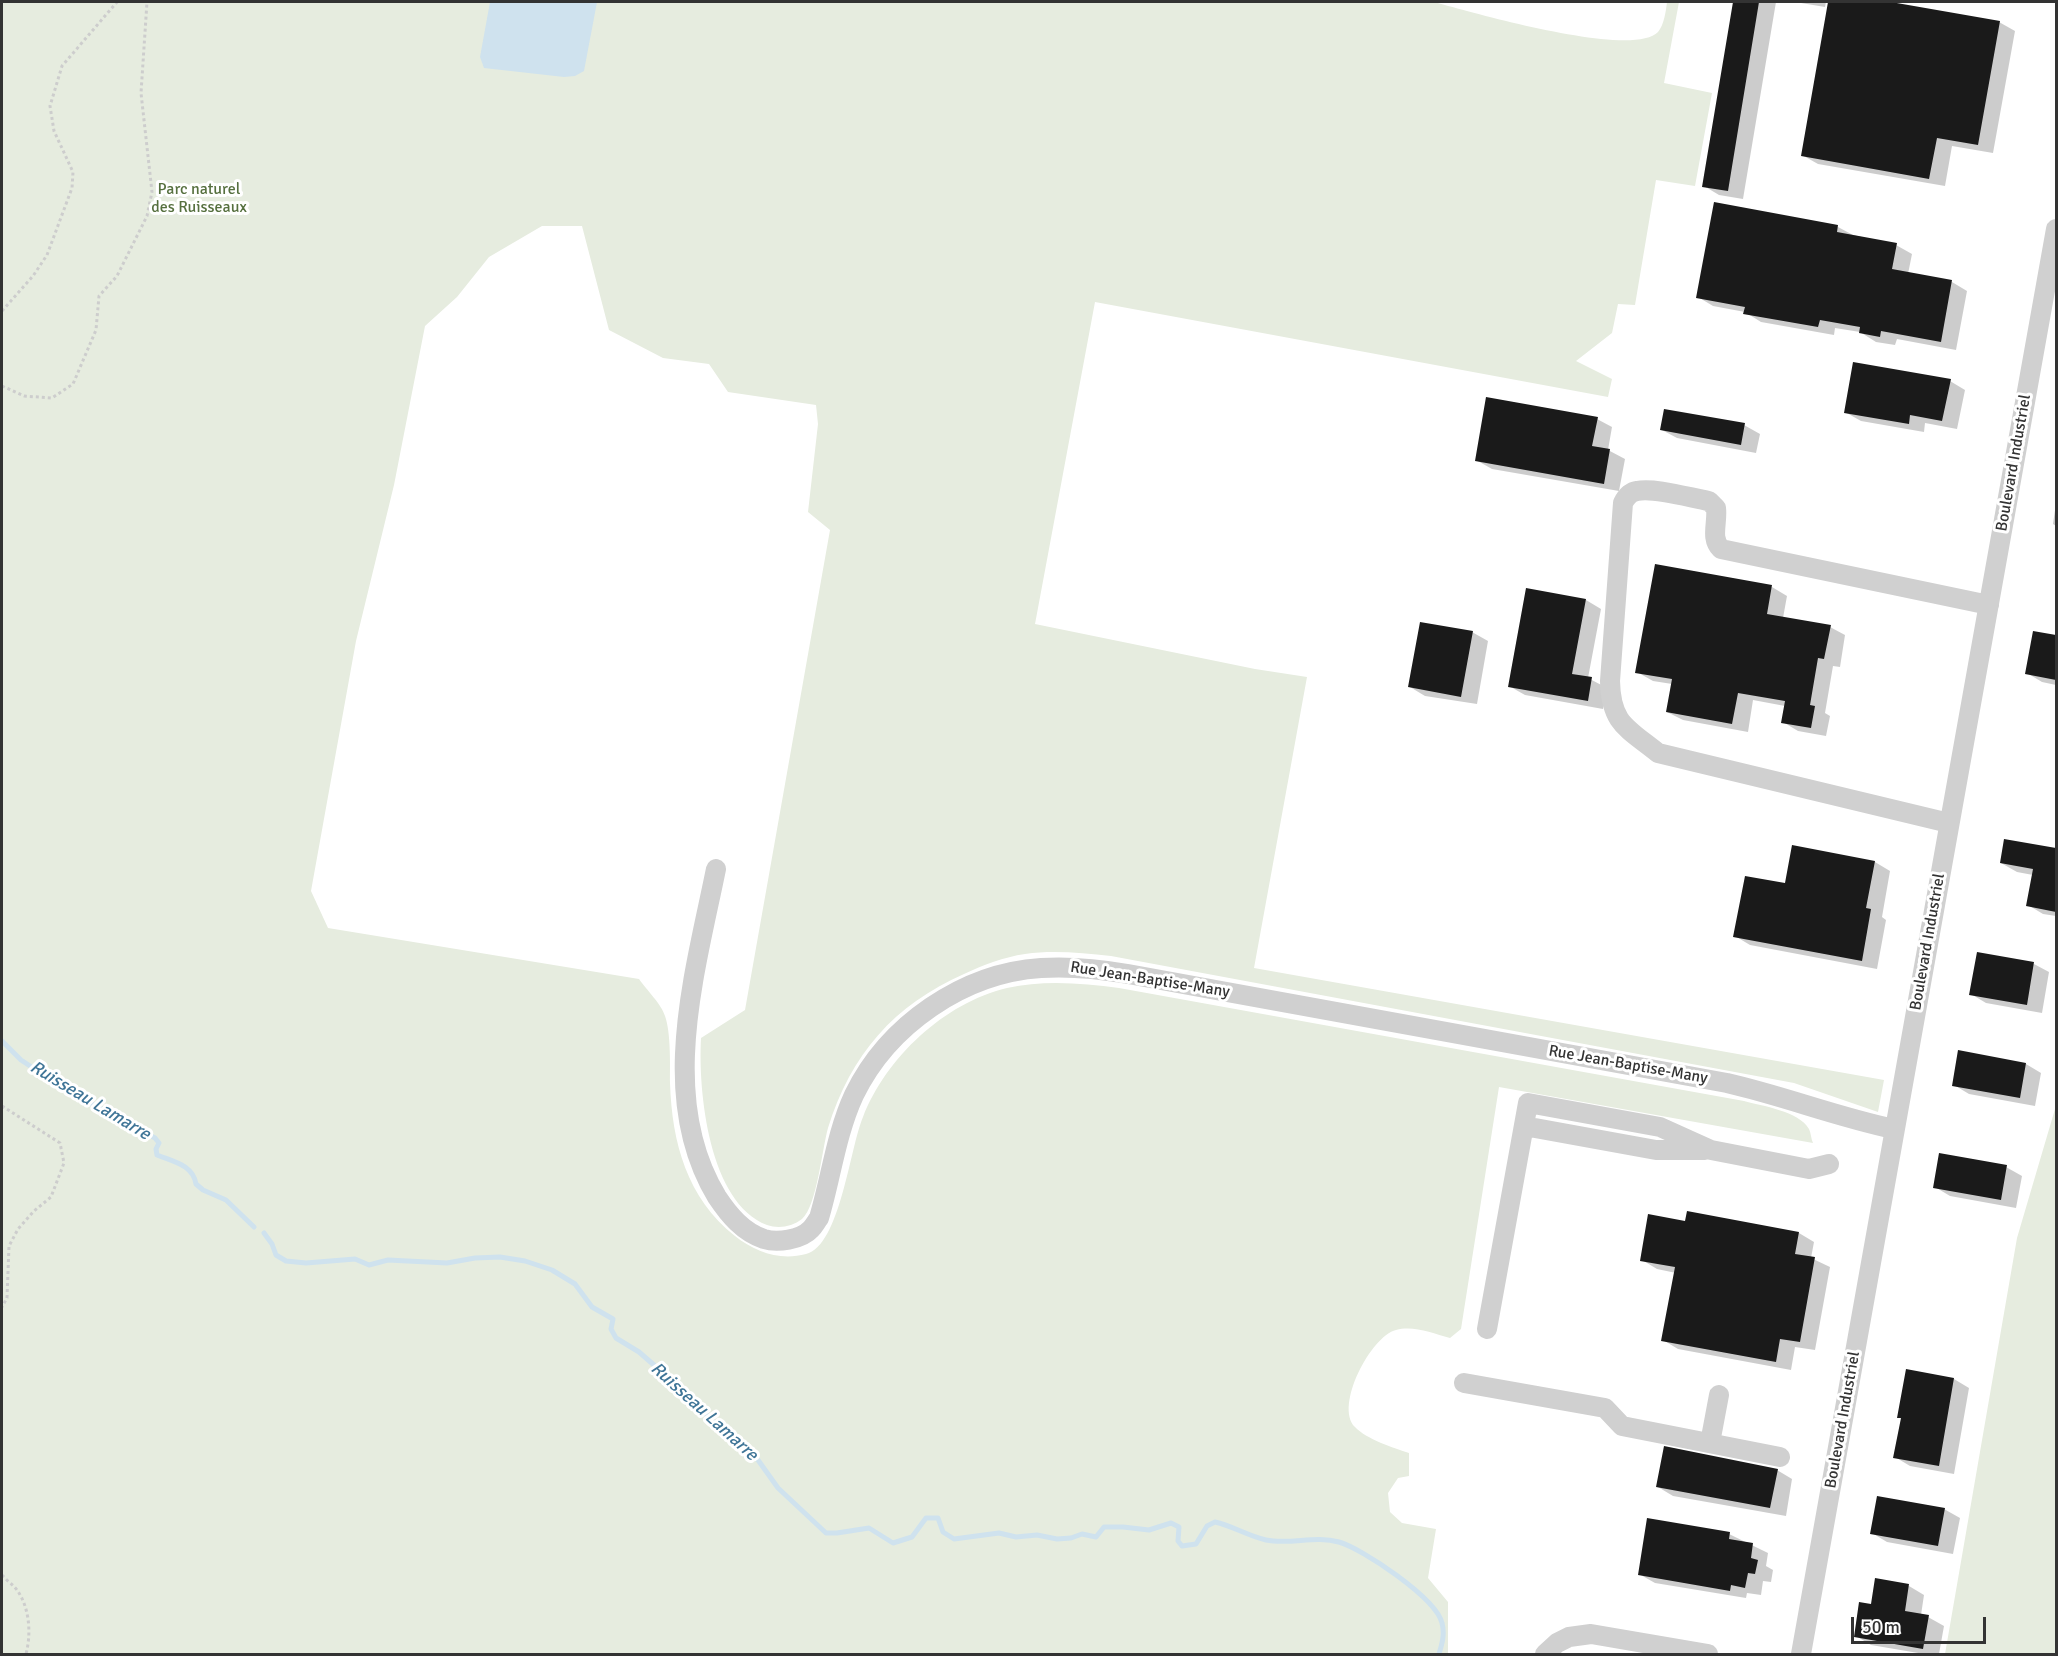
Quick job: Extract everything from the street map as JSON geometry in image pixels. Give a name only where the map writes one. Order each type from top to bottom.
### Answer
[{"type":"street","name":"Boulevard Industriel","points":[[1801,1654],[2056,229]]},
{"type":"street","points":[[1949,823],[1658,753],[1619,721],[1610,702],[1610,681],[1623,503],[1626,497],[1635,491],[1648,490],[1709,501],[1716,508],[1714,538],[1721,549],[1989,605]]},
{"type":"street","name":"Rue Jean-Baptise-Many","points":[[716,868],[688,1017],[685,1061],[689,1120],[711,1187],[724,1209],[738,1224],[766,1240],[797,1238],[810,1231],[819,1218],[846,1115],[864,1076],[888,1043],[928,1009],[951,995],[994,977],[1039,968],[1084,968],[1117,972],[1727,1083],[1791,1099],[1845,1118],[1894,1129]]},
{"type":"street","points":[[1487,1329],[1528,1103],[1660,1126],[1711,1150],[1809,1168],[1829,1164]]},
{"type":"street","points":[[1464,1383],[1605,1408],[1622,1426],[1780,1457]]},
{"type":"street","points":[[1710,1443],[1719,1395]]},
{"type":"street","points":[[1545,1654],[1569,1636],[1591,1634],[1708,1654]]},
{"type":"path","points":[[2,311],[33,276],[47,255],[72,188],[73,171],[54,131],[50,105],[62,66],[117,2]]},
{"type":"path","points":[[2,386],[24,396],[52,398],[73,384],[96,330],[99,296],[117,276],[147,216],[152,192],[141,93],[147,2]]},
{"type":"path","points":[[2,1106],[60,1143],[64,1163],[51,1197],[18,1229],[9,1246],[7,1298],[2,1308]]},
{"type":"path","points":[[2,1575],[19,1592],[29,1619],[29,1645],[26,1654]]},
{"type":"green space","name":"Parc naturel des Ruisseaux","points":[[2,2],[1434,2],[1550,31],[1617,40],[1642,39],[1658,32],[1663,22],[1667,2],[1679,2],[1664,83],[1712,93],[1695,186],[1656,180],[1635,305],[1618,304],[1612,333],[1576,361],[1612,379],[1608,397],[1095,302],[1035,624],[1255,669],[1307,677],[1254,968],[1884,1080],[1878,1112],[1794,1083],[1111,956],[1046,952],[1001,959],[971,971],[939,986],[896,1017],[878,1035],[849,1077],[828,1128],[812,1202],[802,1219],[780,1227],[767,1225],[747,1213],[732,1194],[711,1144],[702,1087],[701,1038],[745,1010],[830,530],[808,512],[818,424],[816,405],[728,392],[709,364],[663,358],[609,330],[582,226],[542,226],[489,257],[457,297],[425,326],[394,485],[356,641],[311,891],[328,928],[639,979],[661,1007],[667,1023],[674,1127],[685,1168],[694,1187],[719,1221],[735,1236],[759,1251],[777,1256],[806,1254],[818,1247],[827,1233],[836,1215],[863,1117],[886,1074],[902,1054],[920,1036],[961,1006],[984,995],[1021,985],[1063,983],[1119,988],[1744,1101],[1780,1110],[1797,1118],[1809,1129],[1813,1143],[1499,1087],[1461,1329],[1450,1338],[1409,1328],[1396,1330],[1386,1335],[1376,1345],[1358,1373],[1349,1404],[1350,1417],[1355,1427],[1380,1443],[1409,1453],[1409,1476],[1398,1478],[1388,1493],[1390,1512],[1402,1523],[1436,1529],[1428,1578],[1448,1602],[1448,1654],[2,1654]]},
{"type":"green space","points":[[2055,1109],[2056,1654],[1945,1654],[2017,1238]]},
{"type":"water","points":[[490,2],[597,2],[584,71],[575,76],[564,77],[484,68],[480,57]]},
{"type":"building","points":[[1733,2],[1759,2],[1728,191],[1702,187]]},
{"type":"building","points":[[1828,2],[1891,2],[2000,21],[1978,145],[1937,138],[1929,179],[1801,156]]},
{"type":"building","points":[[1714,202],[1838,225],[1837,232],[1897,243],[1892,269],[1952,280],[1941,342],[1881,331],[1880,337],[1859,333],[1860,327],[1820,320],[1818,327],[1743,314],[1745,307],[1696,298]]},
{"type":"building","points":[[1853,362],[1951,379],[1942,421],[1910,415],[1909,424],[1844,413]]},
{"type":"building","points":[[1486,397],[1598,417],[1592,446],[1610,449],[1604,484],[1475,461]]},
{"type":"building","points":[[1664,409],[1745,423],[1741,445],[1660,430]]},
{"type":"building","points":[[1655,564],[1772,585],[1767,614],[1831,625],[1824,659],[1818,658],[1810,705],[1815,706],[1811,728],[1781,723],[1785,701],[1738,693],[1732,724],[1666,712],[1672,679],[1635,673]]},
{"type":"building","points":[[1526,588],[1586,599],[1572,674],[1592,677],[1588,701],[1508,687]]},
{"type":"building","points":[[1420,622],[1473,631],[1461,697],[1408,687]]},
{"type":"building","points":[[2033,631],[2056,635],[2056,680],[2025,674]]},
{"type":"building","points":[[2004,839],[2056,848],[2056,912],[2026,906],[2033,869],[2000,863]]},
{"type":"building","points":[[1792,845],[1875,861],[1866,908],[1871,909],[1862,961],[1733,937],[1745,876],[1785,883]]},
{"type":"building","points":[[1977,952],[2034,962],[2027,1005],[1969,995]]},
{"type":"building","points":[[1958,1050],[2026,1063],[2020,1098],[1952,1086]]},
{"type":"building","points":[[1939,1153],[2007,1165],[2001,1200],[1933,1188]]},
{"type":"building","points":[[1687,1211],[1799,1232],[1795,1254],[1815,1257],[1800,1342],[1780,1339],[1776,1362],[1661,1341],[1675,1267],[1640,1261],[1648,1214],[1685,1221]]},
{"type":"building","points":[[1906,1369],[1954,1378],[1939,1466],[1893,1458],[1901,1418],[1897,1418]]},
{"type":"building","points":[[1664,1446],[1778,1469],[1770,1508],[1656,1487]]},
{"type":"building","points":[[1877,1496],[1945,1508],[1938,1546],[1870,1534]]},
{"type":"building","points":[[1647,1518],[1730,1532],[1729,1539],[1753,1543],[1751,1558],[1758,1560],[1755,1574],[1748,1573],[1745,1588],[1731,1585],[1730,1591],[1638,1575]]},
{"type":"building","points":[[1875,1578],[1909,1584],[1905,1611],[1929,1615],[1923,1649],[1854,1637],[1859,1602],[1871,1604]]},
{"type":"waterway","name":"Ruisseau Lamarre","points":[[2,1041],[21,1060],[68,1091],[155,1138],[159,1143],[156,1149],[157,1155],[187,1168],[196,1184],[203,1190],[226,1200],[254,1227]]},
{"type":"waterway","name":"Ruisseau Lamarre","points":[[264,1233],[276,1255],[286,1261],[306,1263],[355,1259],[369,1265],[388,1260],[447,1263],[475,1258],[500,1257],[525,1261],[552,1270],[575,1284],[592,1307],[613,1319],[611,1329],[616,1338],[639,1352],[677,1385],[737,1446],[758,1460],[778,1488],[826,1533],[869,1528],[893,1543],[912,1537],[926,1518],[938,1518],[943,1532],[954,1539],[999,1533],[1016,1537],[1037,1535],[1057,1539],[1082,1534],[1096,1537],[1104,1527],[1149,1530],[1171,1523],[1179,1527],[1178,1541],[1182,1546],[1196,1544],[1207,1526],[1215,1522],[1266,1540],[1330,1540],[1350,1546],[1381,1564],[1427,1601],[1437,1613],[1443,1627],[1439,1654]]}]
